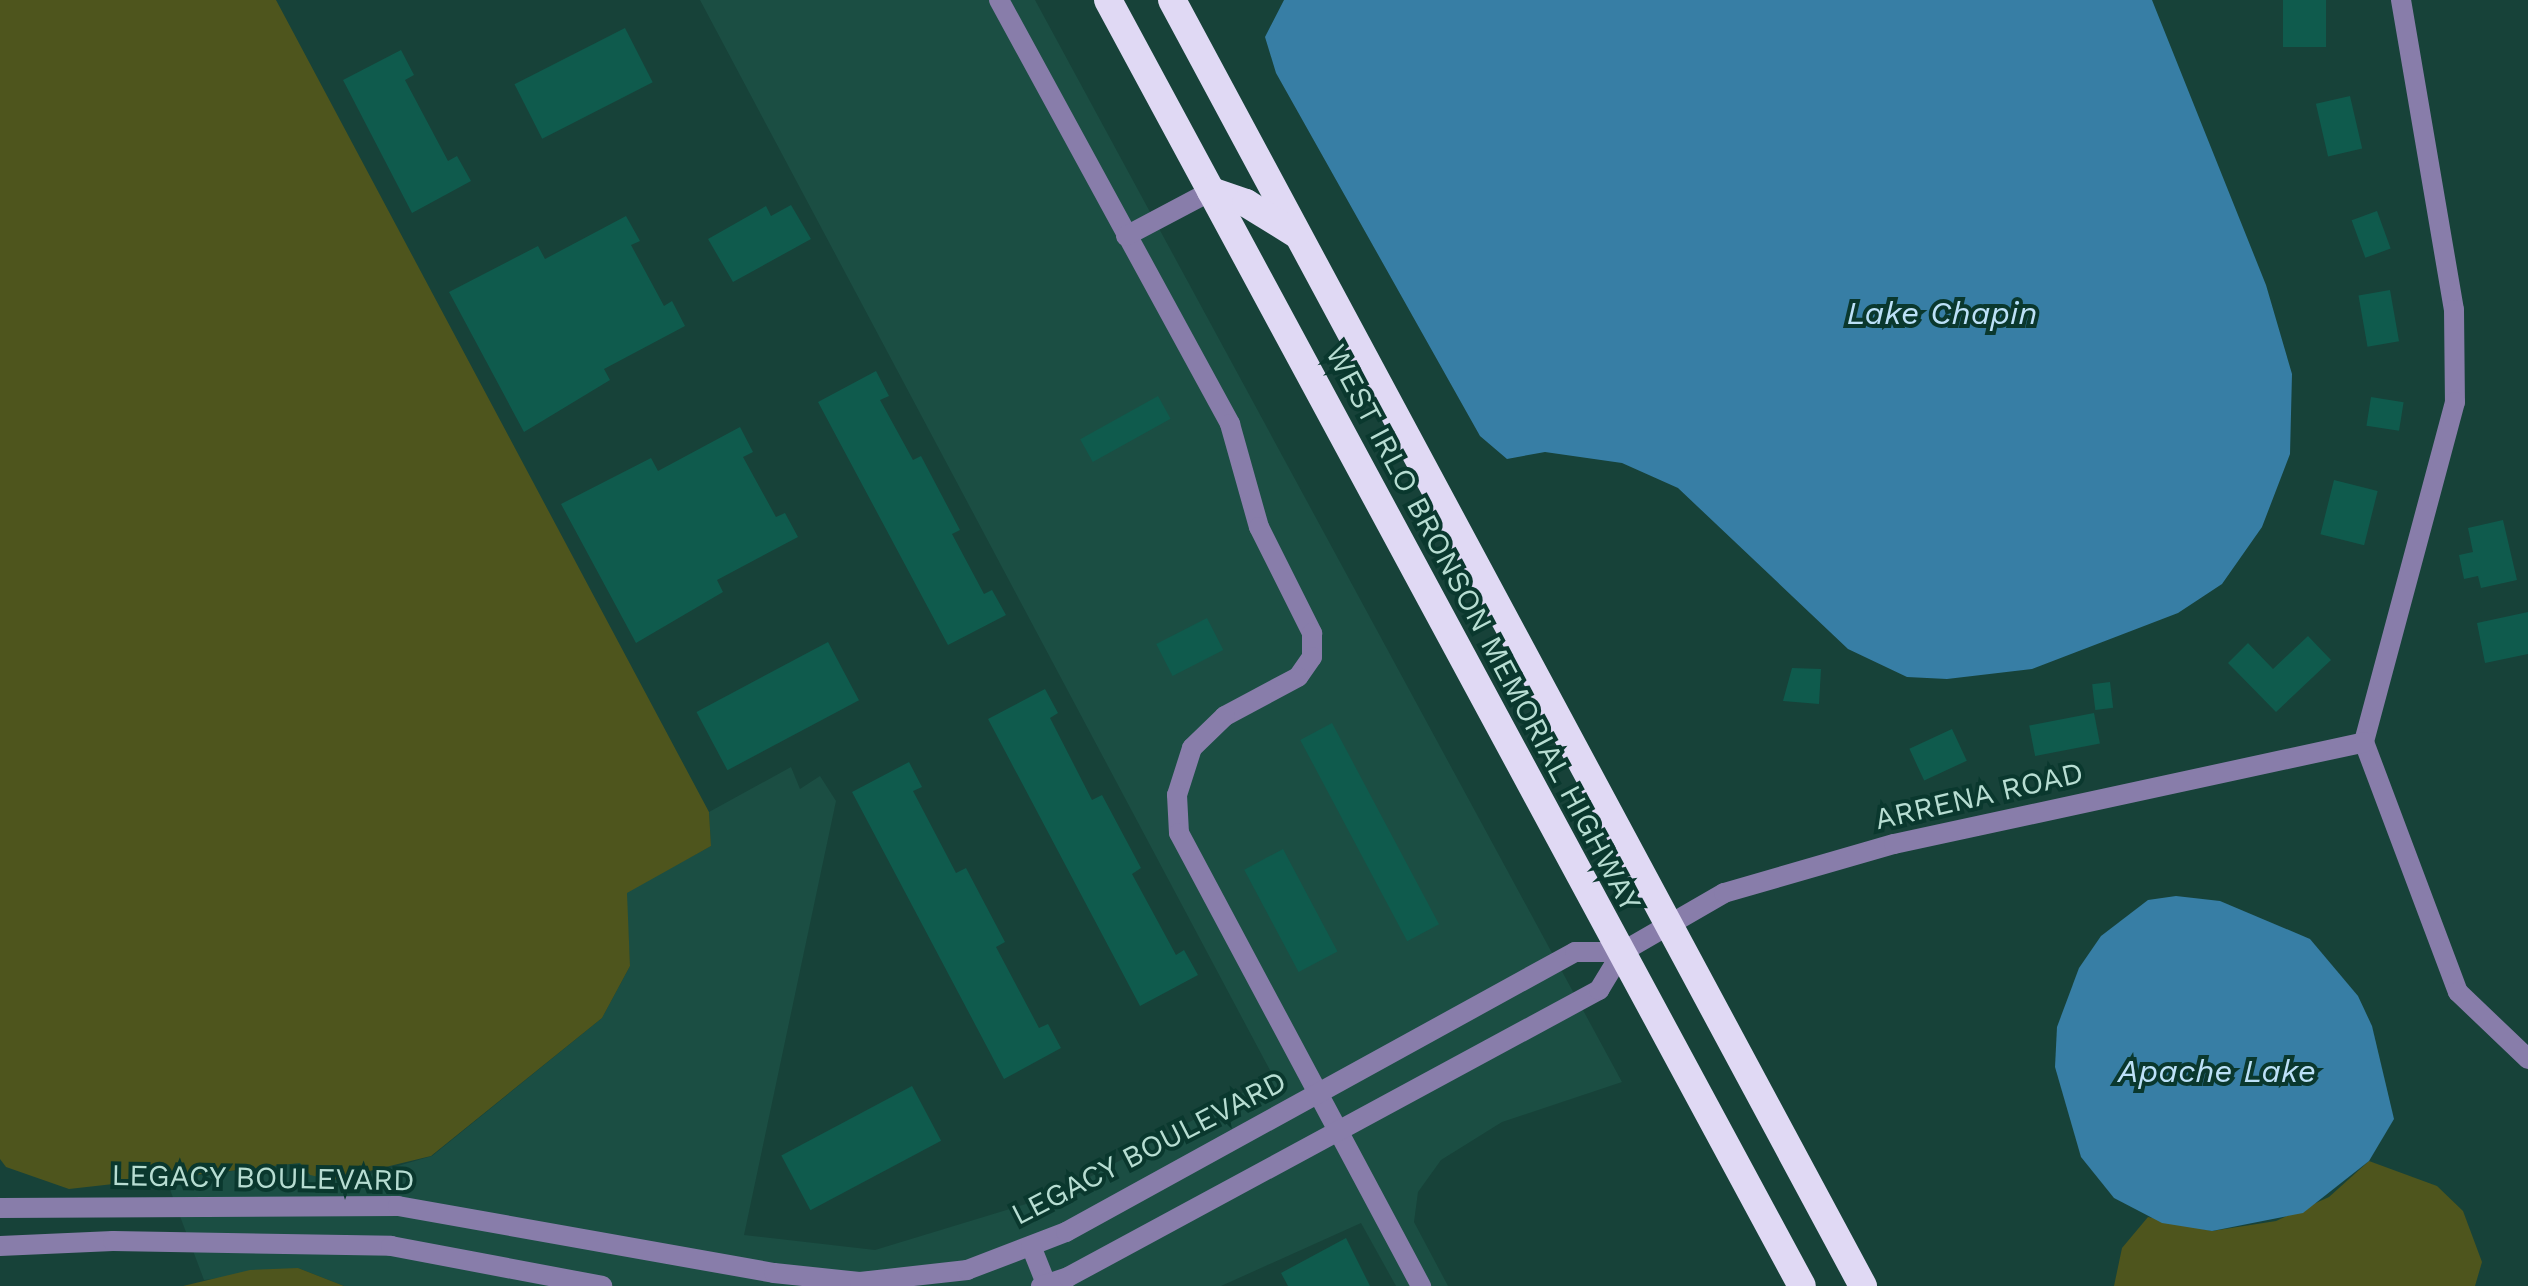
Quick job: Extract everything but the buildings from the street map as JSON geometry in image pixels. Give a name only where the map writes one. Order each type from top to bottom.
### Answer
[{"type":"highway","name":"WEST IRLO BRONSON MEMORIAL HIGHWAY","points":[[1108,0],[1802,1286]]},
{"type":"highway","name":"WEST IRLO BRONSON MEMORIAL HIGHWAY","points":[[1172,0],[1863,1286]]},
{"type":"highway","points":[[1210,191],[1246,203],[1297,235]]},
{"type":"street","points":[[998,0],[1230,424],[1259,526],[1312,633],[1312,658],[1298,677],[1202,734],[1185,760],[1177,795],[1186,851],[1420,1286]]},
{"type":"street","points":[[2401,0],[2454,310],[2456,402],[2364,742],[2458,992],[2528,1059]]},
{"type":"street","points":[[1126,236],[1210,191]]},
{"type":"street","name":"ARRENA ROAD","points":[[1622,952],[1666,923],[1724,893],[1793,870],[2364,742]]},
{"type":"street","name":"LEGACY BOULEVARD","points":[[0,1208],[398,1206],[774,1274],[860,1282],[966,1270],[1030,1246],[1575,952],[1622,952]]},
{"type":"street","points":[[1030,1246],[1044,1285],[1599,990],[1622,952]]},
{"type":"street","points":[[0,1246],[113,1241],[391,1246],[599,1286]]},
{"type":"shaded area","points":[[0,0],[276,0],[709,812],[711,846],[627,893],[630,966],[602,1018],[431,1156],[332,1180],[310,1175],[300,1163],[69,1189],[6,1167],[0,1159]]},
{"type":"shaded area","points":[[700,0],[1035,0],[1622,1082],[1502,1122],[1441,1160],[1418,1192],[1414,1222],[1448,1286],[1396,1286],[1361,1223],[1221,1286],[344,1286],[298,1268],[204,1280],[166,1179],[301,1163],[363,1176],[432,1156],[602,1018],[630,966],[626,892],[711,846],[709,812],[791,767],[800,789],[820,776],[836,801],[744,1235],[875,1250],[1059,1194],[1273,1076]]},
{"type":"shaded area","points":[[2369,1161],[2437,1186],[2463,1211],[2482,1262],[2475,1286],[2114,1286],[2122,1248],[2148,1217],[2212,1231],[2276,1221],[2329,1197]]},
{"type":"shaded area","points":[[298,1268],[344,1286],[183,1286],[250,1270]]},
{"type":"water","name":"Lake Chapin","points":[[1284,0],[2152,0],[2266,285],[2292,374],[2290,454],[2262,527],[2222,584],[2178,613],[2032,669],[1947,679],[1907,677],[1848,649],[1678,488],[1622,463],[1545,452],[1507,459],[1480,436],[1276,73],[1265,37]]},
{"type":"water","name":"Apache Lake","points":[[2176,896],[2220,901],[2310,939],[2358,996],[2372,1026],[2394,1119],[2369,1161],[2303,1213],[2212,1231],[2162,1223],[2114,1198],[2081,1157],[2055,1067],[2057,1027],[2079,968],[2101,936],[2148,900]]}]
